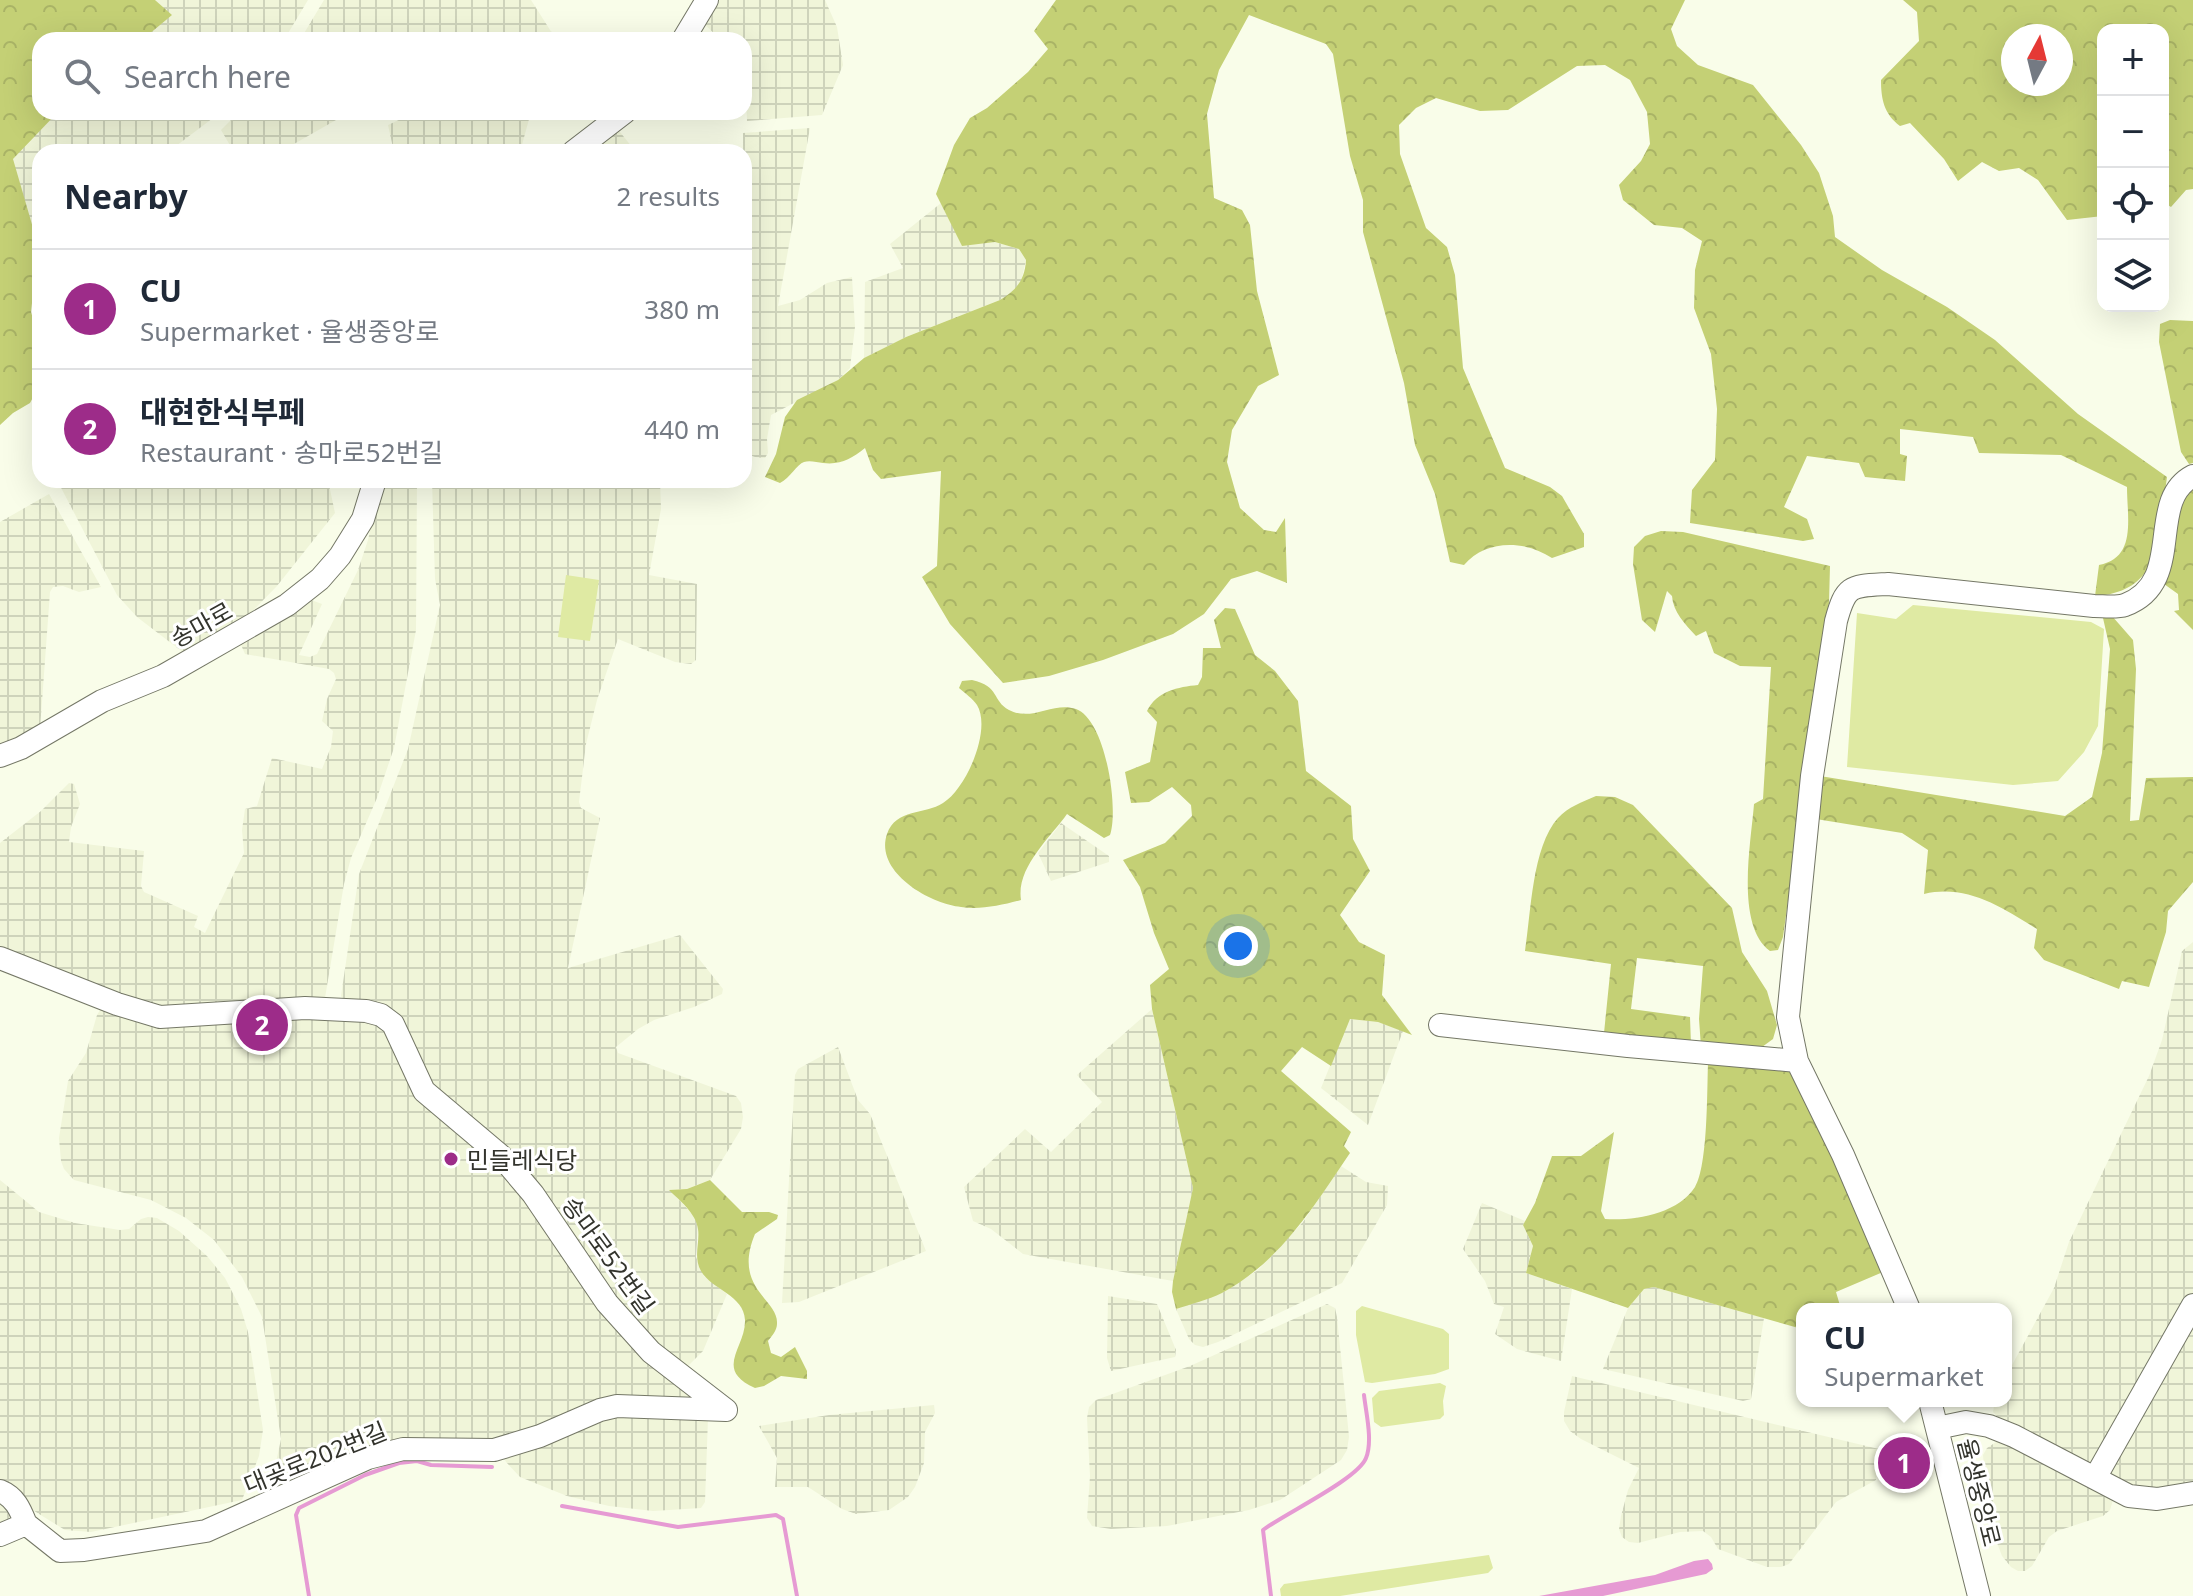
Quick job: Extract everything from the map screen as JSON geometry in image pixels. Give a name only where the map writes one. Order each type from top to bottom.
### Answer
[{"type":"street","points":[[688,32],[707,0]]},
{"type":"street","points":[[583,144],[615,120]]},
{"type":"street","points":[[1905,1303],[1843,1155],[1797,1061],[1788,1017],[1810,791],[1836,621],[1843,596],[1857,586],[1888,584],[2094,606],[2123,605],[2143,594],[2160,574],[2171,500],[2181,482],[2193,476]]},
{"type":"street","name":"송마로","points":[[0,756],[43,737],[102,701],[163,676],[287,605],[320,579],[340,556],[363,519],[373,488]]},
{"type":"street","name":"송마로52번길","points":[[0,958],[117,1004],[160,1017],[305,1008],[366,1011],[381,1015],[393,1024],[424,1091],[501,1156],[533,1194],[607,1303],[651,1352],[726,1410]]},
{"type":"street","points":[[1440,1025],[1797,1061]]},
{"type":"street","points":[[2095,1478],[2193,1305]]},
{"type":"street","name":"대곶로202번길","points":[[0,1491],[9,1494],[19,1506],[26,1524],[60,1551],[100,1548],[206,1531],[368,1458],[403,1449],[494,1450],[617,1406],[726,1410]]},
{"type":"street","name":"율생중앙로","points":[[1932,1407],[1979,1596]]},
{"type":"street","points":[[1937,1428],[1966,1422],[1989,1426],[2117,1490],[2142,1498],[2193,1493]]},
{"type":"street","points":[[0,1535],[26,1524]]},
{"type":"shaded area","points":[[155,0],[308,0],[289,32],[151,32],[171,15]]},
{"type":"shaded area","points":[[324,0],[531,0],[551,32],[305,32]]},
{"type":"shaded area","points":[[714,0],[825,0],[837,27],[843,65],[822,115],[747,121],[752,120],[752,32],[713,32],[701,21]]},
{"type":"shaded area","points":[[50,120],[210,120],[179,144],[32,144],[32,225],[12,159]]},
{"type":"shaded area","points":[[231,120],[336,120],[294,144],[229,144],[221,130]]},
{"type":"shaded area","points":[[399,120],[529,120],[522,144],[392,144],[388,125]]},
{"type":"shaded area","points":[[616,127],[630,144],[595,144]]},
{"type":"shaded area","points":[[810,128],[778,306],[800,300],[827,283],[852,277],[855,327],[850,368],[838,380],[771,415],[765,458],[752,456],[752,144],[743,144],[743,133]]},
{"type":"shaded area","points":[[941,203],[962,245],[995,242],[1019,249],[1026,260],[1021,282],[1013,293],[1000,300],[906,337],[864,358],[865,282],[903,268],[890,244]]},
{"type":"shaded area","points":[[61,488],[330,488],[335,513],[277,586],[236,628],[184,653],[137,617],[117,595]]},
{"type":"shaded area","points":[[379,488],[417,488],[416,630],[394,748],[351,858],[344,884],[325,998],[154,1010],[0,952],[0,843],[41,811],[69,783],[74,784],[80,804],[69,842],[144,851],[141,886],[144,892],[198,916],[194,927],[205,933],[244,853],[242,830],[245,809],[257,806],[272,758],[322,769],[331,747],[333,731],[322,721],[336,679],[334,673],[329,669],[245,654],[238,638],[306,598],[322,604],[299,655],[310,657],[317,654],[358,570]]},
{"type":"shaded area","points":[[432,488],[660,488],[661,509],[649,575],[697,584],[696,660],[691,664],[675,662],[618,639],[597,700],[586,744],[579,802],[581,808],[600,818],[568,968],[680,935],[723,989],[722,994],[694,1007],[654,1020],[616,1047],[618,1053],[736,1096],[741,1103],[741,1129],[710,1180],[687,1189],[670,1190],[695,1217],[698,1228],[696,1257],[704,1276],[727,1294],[703,1351],[683,1371],[658,1351],[437,1096],[400,1029],[345,1002],[341,996],[359,874],[408,749],[440,605],[435,579]]},
{"type":"shaded area","points":[[49,494],[101,587],[79,592],[63,586],[53,587],[50,592],[40,729],[0,750],[0,522]]},
{"type":"shaded area","points":[[1061,823],[1109,856],[1109,862],[1051,881],[1038,853]]},
{"type":"shaded area","points":[[2193,942],[2193,1486],[2146,1492],[2003,1423],[1993,1412],[1994,1407],[2012,1407],[2012,1365],[2054,1288],[2069,1242],[2149,1076],[2162,1040],[2182,951]]},
{"type":"shaded area","points":[[103,1005],[378,1022],[480,1146],[700,1399],[640,1399],[506,1442],[407,1441],[294,1481],[282,1484],[272,1481],[281,1439],[262,1317],[242,1277],[214,1240],[186,1218],[151,1200],[74,1180],[61,1161],[59,1138],[68,1081],[86,1053]]},
{"type":"shaded area","points":[[1152,1009],[1193,1188],[1173,1281],[1023,1254],[991,1229],[973,1221],[964,1187],[1025,1129],[1051,1152],[1102,1102],[1077,1075]]},
{"type":"shaded area","points":[[1349,1019],[1378,1022],[1403,1031],[1368,1125],[1321,1088]]},
{"type":"shaded area","points":[[838,1047],[858,1100],[870,1114],[926,1251],[799,1302],[782,1303],[795,1075],[798,1069]]},
{"type":"shaded area","points":[[1341,1166],[1366,1182],[1388,1186],[1387,1205],[1342,1283],[1218,1342],[1203,1347],[1195,1345],[1189,1339],[1176,1309],[1222,1293],[1258,1270],[1303,1222]]},
{"type":"shaded area","points":[[0,1180],[39,1212],[75,1223],[120,1230],[129,1229],[141,1219],[157,1218],[179,1231],[207,1256],[225,1278],[241,1309],[248,1332],[263,1430],[259,1456],[242,1500],[91,1532],[65,1530],[31,1509],[0,1526]]},
{"type":"shaded area","points":[[1482,1203],[1525,1221],[1523,1225],[1533,1246],[1526,1273],[1572,1289],[1561,1361],[1517,1349],[1495,1334],[1504,1307],[1494,1304],[1485,1281],[1463,1249]]},
{"type":"shaded area","points":[[1654,1287],[1764,1318],[1751,1399],[1743,1401],[1603,1369],[1628,1308],[1644,1289]]},
{"type":"shaded area","points":[[1108,1296],[1157,1304],[1176,1350],[1175,1357],[1111,1371],[1107,1358]]},
{"type":"shaded area","points":[[1327,1304],[1335,1308],[1337,1317],[1349,1437],[1341,1460],[1280,1500],[1249,1510],[1167,1526],[1111,1529],[1092,1526],[1087,1518],[1090,1476],[1087,1418],[1089,1407],[1096,1400],[1190,1366]]},
{"type":"shaded area","points":[[1572,1376],[1879,1449],[1876,1480],[1836,1502],[1789,1564],[1781,1567],[1767,1567],[1718,1549],[1703,1531],[1629,1542],[1622,1537],[1619,1529],[1628,1490],[1639,1468],[1570,1431],[1564,1421],[1564,1412]]},
{"type":"shaded area","points":[[934,1405],[935,1413],[925,1432],[924,1463],[915,1487],[908,1497],[889,1510],[856,1514],[842,1509],[808,1487],[775,1487],[777,1458],[759,1426],[829,1415]]},
{"type":"shaded area","points":[[608,1414],[708,1418],[705,1502],[701,1508],[653,1511],[609,1506],[567,1496],[520,1477],[504,1458]]},
{"type":"shaded area","points":[[2002,1438],[2113,1500],[2110,1510],[2103,1516],[2057,1531],[2049,1537],[2032,1566],[2025,1571],[2011,1567],[2002,1556],[1987,1507],[1983,1455],[1987,1448]]},
{"type":"shaded area","points":[[1708,1559],[1713,1569],[1706,1574],[1603,1596],[1539,1596],[1655,1575]]},
{"type":"green space","points":[[0,0],[155,0],[172,15],[152,32],[32,32],[32,120],[50,120],[13,159],[32,224],[32,399],[0,425]]},
{"type":"green space","points":[[1056,0],[1685,0],[1671,29],[1677,46],[1698,65],[1753,85],[1801,145],[1819,173],[1833,216],[1835,237],[1995,340],[2078,414],[2167,477],[2159,537],[2146,571],[2135,583],[2118,592],[2095,596],[2099,565],[2111,561],[2125,545],[2127,487],[2061,455],[1979,453],[1973,437],[1900,429],[1900,454],[1907,456],[1905,481],[1865,477],[1859,463],[1807,456],[1784,507],[1807,519],[1814,539],[1803,541],[1690,523],[1692,490],[1715,460],[1717,409],[1711,354],[1694,308],[1695,270],[1702,241],[1682,228],[1654,225],[1623,200],[1619,185],[1641,161],[1650,144],[1647,112],[1630,80],[1605,65],[1577,66],[1508,110],[1480,111],[1436,98],[1416,108],[1399,125],[1400,154],[1426,228],[1447,247],[1455,275],[1463,368],[1505,468],[1550,487],[1562,496],[1584,534],[1584,547],[1552,558],[1530,548],[1506,545],[1483,550],[1464,565],[1450,562],[1435,494],[1415,445],[1404,383],[1363,232],[1363,200],[1350,156],[1333,54],[1326,44],[1249,15],[1219,70],[1207,114],[1214,198],[1242,210],[1250,225],[1257,291],[1279,375],[1258,386],[1232,430],[1227,462],[1240,508],[1264,530],[1276,532],[1285,518],[1287,583],[1257,571],[1231,579],[1204,614],[1173,634],[1049,676],[1003,683],[950,624],[922,577],[937,566],[941,471],[881,479],[873,470],[865,448],[841,462],[804,462],[780,483],[765,477],[776,454],[785,417],[797,400],[838,380],[864,358],[906,337],[1000,300],[1019,283],[1026,260],[1019,249],[995,242],[962,246],[936,194],[954,145],[970,118],[987,108],[1028,72],[1048,49],[1034,31]]},
{"type":"green space","points":[[1903,0],[2193,0],[2193,189],[2186,190],[2169,206],[2169,24],[2097,24],[2097,217],[2067,220],[2038,180],[2019,168],[1999,171],[1982,162],[1958,181],[1944,159],[1910,123],[1900,126],[1895,121],[1883,100],[1881,80],[1919,41],[1917,12]]},
{"type":"green space","points":[[2170,320],[2193,321],[2193,463],[2189,464],[2181,452],[2159,342],[2160,324]]},
{"type":"green space","points":[[2193,481],[2193,630],[2174,611],[2179,610],[2178,594],[2164,584],[2173,512]]},
{"type":"green space","points":[[1661,531],[1683,532],[1830,566],[1829,603],[1783,937],[1778,950],[1770,951],[1759,939],[1752,923],[1748,882],[1754,804],[1763,799],[1771,667],[1740,666],[1714,653],[1706,631],[1696,636],[1680,618],[1667,591],[1655,632],[1642,620],[1633,564],[1634,547],[1645,536]]},
{"type":"green space","points":[[566,575],[599,580],[590,641],[558,637]]},
{"type":"green space","points":[[1913,605],[2091,622],[2104,629],[2098,726],[2084,752],[2058,781],[2013,785],[1847,767],[1857,613],[1896,619]]},
{"type":"green space","points":[[1225,608],[1235,609],[1255,655],[1275,671],[1298,701],[1306,771],[1351,806],[1353,839],[1370,871],[1340,915],[1359,942],[1385,955],[1382,995],[1412,1035],[1378,1022],[1350,1019],[1331,1066],[1302,1047],[1281,1071],[1351,1132],[1344,1146],[1350,1153],[1295,1231],[1262,1265],[1222,1293],[1176,1309],[1173,1281],[1193,1188],[1152,1009],[1150,985],[1169,969],[1140,887],[1123,860],[1165,843],[1192,816],[1191,805],[1172,787],[1149,802],[1131,803],[1125,772],[1150,762],[1157,722],[1147,711],[1151,704],[1169,691],[1198,685],[1202,677],[1203,648],[1221,648],[1214,620]]},
{"type":"green space","points":[[2112,616],[2133,640],[2136,669],[2130,821],[2139,820],[2146,778],[2193,777],[2193,882],[2168,911],[2166,932],[2149,987],[2122,981],[2119,989],[2044,960],[2034,948],[2037,929],[1997,906],[1955,892],[1924,894],[1928,850],[1902,833],[1816,819],[1820,776],[2065,816],[2092,797],[2102,753],[2110,649],[2103,618]]},
{"type":"green space","points":[[972,680],[987,686],[1004,706],[1018,713],[1068,707],[1086,717],[1095,730],[1108,766],[1113,806],[1110,835],[1104,838],[1067,814],[1029,865],[1021,888],[1021,900],[976,908],[948,905],[921,893],[897,873],[885,848],[887,834],[897,820],[943,803],[952,796],[968,772],[979,743],[981,716],[977,705],[959,688],[962,681]]},
{"type":"green space","points":[[1596,796],[1615,797],[1633,805],[1732,908],[1742,952],[1767,991],[1777,1025],[1773,1039],[1762,1047],[1701,1047],[1699,1019],[1703,966],[1637,958],[1631,1009],[1690,1017],[1691,1045],[1604,1033],[1611,964],[1525,951],[1534,881],[1549,830],[1566,811]]},
{"type":"green space","points":[[1708,1063],[1795,1071],[1883,1272],[1836,1292],[1839,1303],[1796,1303],[1796,1327],[1654,1287],[1644,1289],[1628,1308],[1526,1273],[1533,1246],[1523,1225],[1535,1203],[1552,1156],[1581,1156],[1614,1132],[1601,1211],[1605,1219],[1642,1217],[1678,1204],[1695,1187],[1702,1163]]},
{"type":"green space","points":[[710,1180],[742,1212],[778,1215],[777,1219],[755,1234],[749,1253],[749,1268],[752,1280],[776,1315],[776,1328],[768,1341],[771,1353],[781,1357],[795,1347],[807,1371],[807,1379],[781,1376],[755,1388],[736,1373],[735,1357],[744,1330],[743,1311],[734,1299],[701,1271],[697,1260],[697,1223],[669,1190],[687,1189]]},
{"type":"green space","points":[[1362,1306],[1443,1329],[1449,1334],[1449,1369],[1435,1374],[1365,1382],[1356,1335],[1356,1311]]},
{"type":"green space","points":[[1440,1383],[1446,1386],[1444,1415],[1440,1419],[1381,1427],[1374,1422],[1372,1398],[1379,1391]]},
{"type":"green space","points":[[1489,1555],[1493,1568],[1488,1573],[1340,1596],[1281,1596],[1280,1589],[1284,1584]]},
{"type":"waterway","points":[[1271,1596],[1263,1530],[1335,1486],[1366,1458],[1369,1444],[1364,1395]]},
{"type":"waterway","points":[[309,1596],[296,1515],[299,1508],[365,1475],[399,1463],[417,1461],[431,1465],[492,1467]]},
{"type":"waterway","points":[[562,1506],[678,1527],[776,1515],[783,1519],[797,1596]]},
{"type":"place","name":"대현한식부페","points":[[262,1025]]},
{"type":"place","name":"민들레식당","points":[[451,1159]]},
{"type":"place","name":"CU","points":[[1904,1463]]}]
